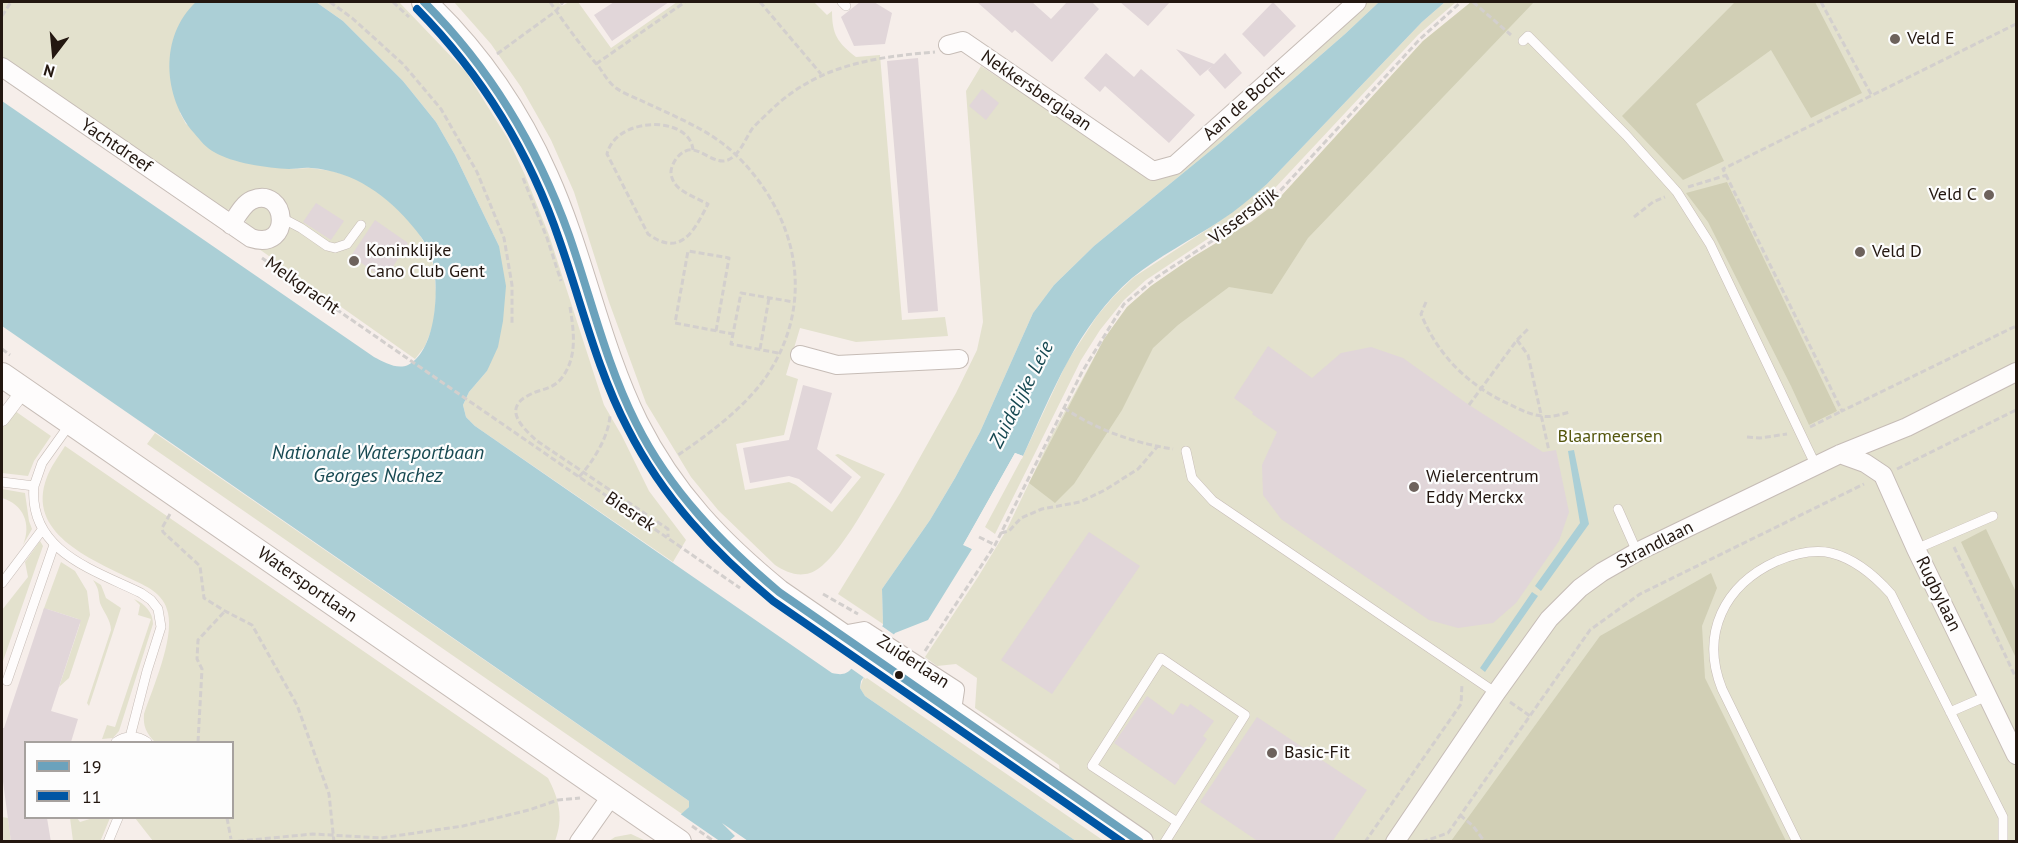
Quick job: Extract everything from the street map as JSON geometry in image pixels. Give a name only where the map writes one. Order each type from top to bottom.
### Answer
[{"type":"street","name":"Aan de Bocht","points":[[1123,150],[1153,171],[1175,165],[1357,2]]},
{"type":"street","name":"Zuiderlaan","points":[[418,10],[459,37],[482,65],[522,129],[546,176],[565,225],[607,356],[622,393],[661,466],[706,527],[779,592],[856,632],[952,710],[1141,842]]},
{"type":"street","name":"Nekkersberglaan","points":[[948,45],[963,41],[1123,150]]},
{"type":"street","name":"Yachtdreef","points":[[2,67],[251,238],[265,240],[277,232],[282,218]]},
{"type":"street","points":[[231,225],[245,204],[260,198],[268,199],[275,204],[282,218]]},
{"type":"street","points":[[800,355],[837,365],[959,359]]},
{"type":"street","name":"Strandlaan","points":[[1395,842],[1549,619],[1563,603],[1602,572],[1637,552],[1840,454],[1907,427],[2016,372]]},
{"type":"street","name":"Watersportlaan","points":[[2,375],[679,842]]},
{"type":"street","points":[[2,419],[24,390]]},
{"type":"street","name":"Rugbylaan","points":[[1840,454],[1864,463],[1883,475],[1916,549],[2016,755]]},
{"type":"street","name":"Zuiderlaan","points":[[890,658],[917,665],[955,690],[952,710]]},
{"type":"street","points":[[579,842],[612,795]]},
{"type":"lane","points":[[1523,40],[1528,36],[1626,135],[1677,192],[1710,244],[1816,466]]},
{"type":"lane","points":[[282,218],[327,246],[335,248],[347,244],[361,225]]},
{"type":"lane","points":[[71,422],[42,463],[34,486],[35,511],[42,530],[54,545],[87,566],[141,593],[158,609],[161,627],[130,737]]},
{"type":"lane","points":[[1186,451],[1192,478],[1213,501],[1496,693]]},
{"type":"lane","points":[[2,482],[34,486]]},
{"type":"lane","points":[[1618,509],[1637,552]]},
{"type":"lane","points":[[1916,549],[1993,516]]},
{"type":"lane","points":[[2,583],[42,530]]},
{"type":"lane","points":[[7,681],[54,545]]},
{"type":"lane","points":[[1797,842],[1722,689],[1714,667],[1713,651],[1719,618],[1725,604],[1741,583],[1767,565],[1792,554],[1806,552],[1832,553],[1865,569],[1877,578],[1891,594],[2003,817],[2003,842]]},
{"type":"lane","points":[[1165,842],[1245,715],[1161,658],[1092,766],[1177,822]]},
{"type":"lane","points":[[1950,712],[1988,696]]},
{"type":"lane","points":[[118,741],[130,737],[138,737],[145,741]]},
{"type":"lane","points":[[108,842],[118,819]]},
{"type":"path","points":[[2,16],[11,2]]},
{"type":"path","points":[[330,2],[352,18],[402,64],[441,110],[477,172],[504,238],[512,285],[512,325]]},
{"type":"path","points":[[393,2],[418,10]]},
{"type":"path","points":[[549,2],[615,88],[715,137],[736,155],[765,189],[780,214],[790,241],[796,271],[794,302],[789,329],[766,377],[748,398],[699,441],[661,466]]},
{"type":"path","points":[[482,65],[556,11],[563,2]]},
{"type":"path","points":[[596,64],[684,2]]},
{"type":"path","points":[[760,2],[821,74]]},
{"type":"path","name":"Vissersdijk","points":[[917,665],[995,545],[1098,344],[1124,304],[1157,277],[1241,222],[1279,192],[1413,46],[1461,2]]},
{"type":"path","points":[[1473,2],[1513,37],[1523,40]]},
{"type":"path","points":[[1821,2],[1872,96]]},
{"type":"path","points":[[1842,411],[1723,169],[2016,24]]},
{"type":"path","points":[[693,150],[692,143],[687,137],[666,125],[630,127],[614,139],[609,146],[607,154],[648,234],[657,241],[670,244],[682,242],[691,234],[708,204],[677,187],[672,179],[671,167],[678,156],[687,150],[693,150],[717,161],[727,161],[736,155],[753,129],[773,108],[821,74],[855,63],[936,52],[948,45]]},
{"type":"path","points":[[520,171],[562,283]]},
{"type":"path","points":[[1686,188],[1727,175]]},
{"type":"path","points":[[1634,218],[1653,202],[1666,196]]},
{"type":"path","points":[[716,331],[729,258],[688,251],[675,323],[716,331],[733,334]]},
{"type":"path","name":"Melkgracht","points":[[260,256],[476,405]]},
{"type":"path","points":[[779,353],[731,344],[741,293],[794,302]]},
{"type":"path","points":[[760,350],[770,298]]},
{"type":"path","points":[[1426,302],[1421,314],[1435,342],[1465,377],[1491,396],[1522,410],[1541,416],[1570,412]]},
{"type":"path","points":[[569,306],[574,332],[569,366],[554,386],[523,398],[518,404],[517,418],[520,427],[537,441],[668,529],[668,537]]},
{"type":"path","points":[[1808,428],[2016,326]]},
{"type":"path","points":[[1469,405],[1516,340],[1528,329]]},
{"type":"path","points":[[1516,340],[1528,355],[1549,451]]},
{"type":"path","points":[[579,477],[602,441],[610,423],[610,412],[622,393]]},
{"type":"path","name":"Biesrek","points":[[476,405],[743,590]]},
{"type":"path","points":[[1064,408],[1083,421],[1113,434],[1157,447],[1186,451]]},
{"type":"path","points":[[1895,469],[2016,410]]},
{"type":"path","points":[[1747,437],[1760,438],[1790,434]]},
{"type":"path","points":[[1001,533],[1009,531],[1022,518],[1042,509],[1080,502],[1106,490],[1138,469],[1157,447]]},
{"type":"path","points":[[1422,842],[1448,832],[1590,630],[1640,594],[1873,480]]},
{"type":"path","points":[[181,498],[162,528],[163,532],[200,566],[204,598],[252,625],[297,705],[329,794],[334,842]]},
{"type":"path","points":[[1948,535],[2016,678]]},
{"type":"path","points":[[979,537],[995,545]]},
{"type":"path","points":[[823,594],[856,632]]},
{"type":"path","points":[[198,741],[202,669],[197,659],[198,640],[225,611]]},
{"type":"path","points":[[1365,842],[1461,704],[1462,671]]},
{"type":"path","points":[[1496,693],[1530,716]]},
{"type":"path","points":[[227,819],[230,841],[313,834],[381,838],[463,826],[529,810],[558,800],[612,795]]},
{"type":"path","points":[[1460,815],[1473,826],[1485,842]]},
{"type":"green space","points":[[2,2],[226,2],[180,113],[186,124],[290,169],[310,168],[352,177],[376,190],[400,211],[417,230],[430,253],[434,269],[436,293],[434,323],[425,346],[415,359],[259,249],[280,242],[290,228],[286,210],[279,199],[227,210],[216,207],[2,58]]},
{"type":"green space","points":[[316,2],[399,2],[466,72],[508,139],[525,175],[549,235],[604,405],[649,491],[686,540],[673,562],[475,426],[466,417],[463,405],[469,392],[487,371],[499,246],[455,155],[436,122],[403,81],[343,21]]},
{"type":"green space","points":[[454,2],[558,2],[562,6],[569,2],[578,2],[611,48],[677,2],[814,2],[827,15],[832,11],[837,38],[856,57],[880,55],[902,320],[945,317],[948,336],[856,342],[800,328],[786,375],[798,379],[784,435],[736,444],[745,490],[789,482],[832,512],[861,477],[835,455],[838,454],[885,474],[841,545],[820,568],[810,573],[796,574],[775,565],[718,510],[691,477],[646,403],[609,302],[574,192],[551,140],[521,87],[491,44]]},
{"type":"green space","points":[[1364,2],[1379,2],[1221,142],[1094,246],[1054,285],[1033,313],[980,432],[955,478],[930,520],[882,589],[883,624],[838,594],[900,493],[956,393],[977,350],[983,322],[966,91],[981,66],[1156,180],[1173,175]]},
{"type":"green space","points":[[1445,2],[1456,2],[1418,35],[1260,204],[1146,280],[1124,300],[1100,330],[1081,360],[995,534],[985,527],[1023,456],[1067,362],[1097,316],[1114,296],[1134,277],[1220,221],[1267,184],[1422,22]]},
{"type":"green space","name":"Blaarmeersen","points":[[1471,2],[2016,2],[2016,841],[1157,841],[1060,774],[1059,765],[975,708],[977,678],[956,664],[937,666],[925,657],[1006,531],[1052,435],[1104,339],[1127,307],[1151,286],[1272,206],[1423,41]]},
{"type":"green space","points":[[258,206],[269,208],[275,218],[268,233],[247,228],[245,217]]},
{"type":"green space","points":[[15,411],[51,436],[34,461],[28,476],[2,473],[2,427]]},
{"type":"green space","points":[[155,433],[689,801],[689,807],[682,814],[147,444]]},
{"type":"green space","points":[[65,446],[548,778],[555,793],[560,816],[555,841],[153,841],[136,819],[234,819],[234,741],[154,741],[147,732],[144,714],[168,636],[166,606],[153,591],[97,562],[66,541],[53,529],[45,514],[43,497],[47,477]]},
{"type":"green space","points":[[2,489],[25,493],[32,529],[23,545],[26,537],[24,516],[15,505],[2,498]]},
{"type":"green space","points":[[40,541],[43,546],[2,664],[2,610],[28,577],[25,562]]},
{"type":"green space","points":[[61,562],[75,571],[87,591],[90,615],[69,678],[59,687],[80,624],[78,619],[47,609],[43,611]]},
{"type":"green space","points":[[93,580],[101,585],[106,598],[121,608],[89,706],[87,703],[111,630]]},
{"type":"green space","points":[[134,599],[148,609],[153,624],[119,731],[113,738],[102,739],[107,725],[115,727],[151,619],[138,615],[140,605]]},
{"type":"green space","points":[[864,676],[1104,841],[1076,841],[865,696],[860,688]]},
{"type":"green space","points":[[2,817],[8,818],[11,841],[2,841]]},
{"type":"green space","points":[[70,819],[78,819],[80,822],[90,819],[110,819],[100,842],[73,841]]},
{"type":"green space","points":[[631,834],[646,841],[609,841],[615,837]]},
{"type":"shaded area","points":[[1471,2],[1534,2],[1308,238],[1272,294],[1229,287],[1178,325],[1153,348],[1122,410],[1074,484],[1055,503],[1029,483],[1104,339],[1127,307],[1151,286],[1272,206],[1423,41]]},
{"type":"shaded area","points":[[1735,2],[1815,2],[1862,93],[1811,118],[1771,50],[1696,104],[1724,161],[1683,180],[1622,116]]},
{"type":"shaded area","points":[[1727,182],[1837,411],[1809,425],[1708,222],[1686,193]]},
{"type":"shaded area","points":[[1986,529],[2016,592],[2016,658],[1961,542]]},
{"type":"shaded area","points":[[1711,573],[1717,588],[1702,626],[1705,678],[1786,841],[1451,841],[1600,636]]},
{"type":"water","name":"Nationale Watersportbaan Georges Nachez","points":[[196,2],[316,2],[343,21],[403,81],[436,122],[455,155],[499,246],[506,286],[498,347],[487,371],[469,392],[463,405],[466,417],[475,426],[832,673],[841,674],[852,668],[883,625],[882,589],[930,520],[955,478],[980,432],[1033,313],[1054,285],[1094,246],[1221,142],[1379,2],[1445,2],[1422,22],[1267,184],[1226,217],[1142,270],[1113,297],[1081,338],[1056,384],[1023,456],[1015,453],[964,544],[972,549],[928,620],[895,633],[861,681],[860,688],[865,696],[1076,841],[748,841],[722,823],[735,836],[729,841],[651,841],[689,807],[689,801],[2,326],[2,101],[374,357],[391,365],[404,366],[418,357],[426,345],[431,331],[436,298],[434,267],[424,241],[404,216],[369,187],[342,174],[311,168],[289,169],[240,162],[211,150],[194,133],[176,102],[171,85],[170,67],[171,49],[176,32],[184,16]]},
{"type":"water","points":[[1574,450],[1589,524],[1541,591],[1535,586],[1580,523],[1568,451]]},
{"type":"water","points":[[1532,592],[1538,596],[1485,672],[1480,668]]},
{"type":"pier","points":[[1015,453],[1023,456],[1022,459],[1017,456],[968,543],[974,546],[972,549],[963,545]]},
{"type":"pier","points":[[879,624],[896,636],[866,679],[849,667]]},
{"type":"pier","points":[[679,813],[721,842],[648,842]]},
{"type":"building","points":[[614,2],[669,2],[612,41],[594,15]]},
{"type":"building","points":[[860,2],[874,2],[892,13],[885,44],[854,46],[841,17]]},
{"type":"building","points":[[977,2],[1032,2],[1051,19],[1067,2],[1092,2],[1099,9],[1052,62],[1015,30],[1012,33]]},
{"type":"building","points":[[1120,2],[1170,2],[1148,26]]},
{"type":"building","points":[[1273,2],[1296,26],[1264,57],[1242,34]]},
{"type":"building","points":[[1176,49],[1214,64],[1225,53],[1242,73],[1225,89],[1208,70],[1212,66],[1200,76]]},
{"type":"building","points":[[1106,53],[1134,77],[1141,69],[1195,115],[1169,143],[1105,86],[1100,92],[1084,78]]},
{"type":"building","points":[[918,58],[938,311],[908,313],[887,61]]},
{"type":"building","points":[[982,89],[999,103],[986,120],[969,106]]},
{"type":"building","points":[[316,203],[344,221],[331,240],[303,222]]},
{"type":"building","points":[[375,220],[408,243],[385,279],[351,256]]},
{"type":"building","name":"Wielercentrum Eddy Merckx","points":[[1268,346],[1312,378],[1341,353],[1371,347],[1403,358],[1469,405],[1543,452],[1556,450],[1569,512],[1559,541],[1516,603],[1493,623],[1458,628],[1429,620],[1281,519],[1263,495],[1262,465],[1277,432],[1234,398]]},
{"type":"building","points":[[803,385],[832,393],[817,449],[852,477],[831,504],[799,479],[789,476],[750,483],[743,448],[789,440]]},
{"type":"building","points":[[1089,532],[1140,566],[1052,694],[1001,660]]},
{"type":"building","points":[[44,608],[81,620],[51,711],[78,719],[71,741],[24,741],[24,819],[47,819],[51,842],[11,842],[2,774],[2,728],[4,728]]},
{"type":"building","points":[[1147,696],[1173,715],[1181,703],[1188,707],[1190,704],[1214,721],[1203,736],[1207,739],[1175,785],[1114,743]]},
{"type":"building","name":"Basic-Fit","points":[[1257,717],[1367,790],[1332,842],[1259,842],[1200,802]]},
{"type":"transit line","name":"19","points":[[424,2],[470,54],[491,82],[527,140],[569,235],[607,354],[625,401],[650,448],[681,494],[737,555],[779,592],[1140,842]]},
{"type":"transit line","name":"11","points":[[417,9],[463,61],[502,117],[519,147],[548,209],[607,384],[617,407],[642,454],[674,501],[710,543],[773,601],[1122,842]]},
{"type":"place","name":"Veld E","points":[[1895,39]]},
{"type":"place","name":"Veld C","points":[[1989,195]]},
{"type":"place","name":"Veld D","points":[[1860,252]]},
{"type":"place","name":"Koninklijke Cano Club Gent","points":[[354,261]]},
{"type":"place","name":"Wielercentrum Eddy Merckx","points":[[1414,487]]},
{"type":"place","name":"Basic-Fit","points":[[1272,753]]},
{"type":"water label","name":"Zuidelijke Leie","points":[[1022,395]]}]
